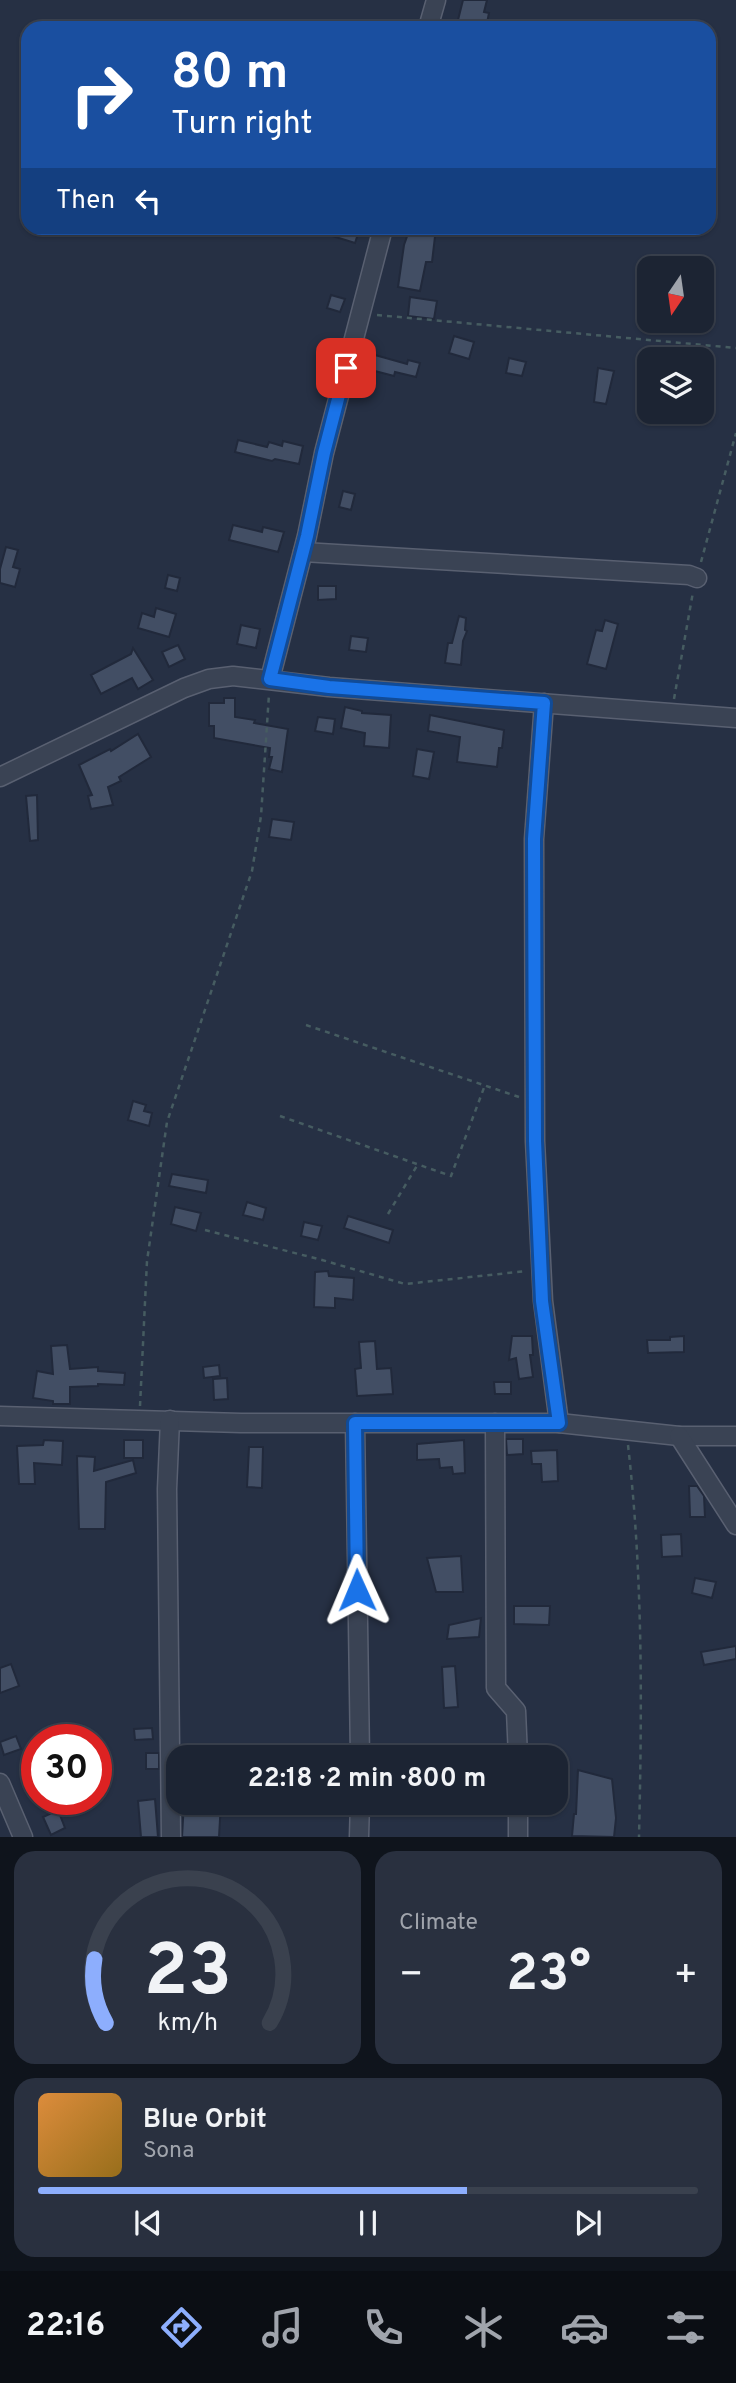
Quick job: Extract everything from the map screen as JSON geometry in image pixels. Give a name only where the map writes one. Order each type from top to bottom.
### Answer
[{"type":"street","points":[[430,21],[436,0]]},
{"type":"street","points":[[270,679],[303,552],[324,453],[381,235]]},
{"type":"street","points":[[303,552],[689,575],[697,578]]},
{"type":"street","points":[[0,777],[184,688],[209,679],[233,676],[329,687],[736,718]]},
{"type":"street","points":[[544,703],[534,839],[535,1102],[542,1301],[559,1423]]},
{"type":"street","points":[[0,1416],[355,1423],[559,1423],[679,1436],[736,1436]]},
{"type":"street","points":[[170,1420],[167,1516],[171,1837]]},
{"type":"street","points":[[355,1423],[360,1745]]},
{"type":"street","points":[[495,1423],[496,1688],[516,1711],[517,1745]]},
{"type":"street","points":[[679,1436],[736,1525]]},
{"type":"street","points":[[0,1783],[23,1837]]},
{"type":"street","points":[[359,1837],[360,1815]]},
{"type":"street","points":[[517,1837],[518,1815]]},
{"type":"path","points":[[361,314],[736,348]]},
{"type":"path","points":[[139,1420],[147,1261],[167,1122],[251,871],[261,816],[270,679]]},
{"type":"path","points":[[306,1025],[535,1102]]},
{"type":"path","points":[[280,1116],[451,1176],[485,1085]]},
{"type":"path","points":[[388,1214],[418,1164]]},
{"type":"path","points":[[205,1230],[405,1284],[541,1270]]},
{"type":"path","points":[[627,1432],[637,1525],[640,1616],[642,1694],[639,1837]]},
{"type":"building","points":[[463,0],[487,0],[484,12],[489,13],[487,21],[458,21]]},
{"type":"building","points":[[329,235],[358,235],[355,243]]},
{"type":"building","points":[[408,235],[435,235],[432,262],[426,262],[420,291],[398,287]]},
{"type":"building","points":[[331,295],[345,299],[340,312],[327,308]]},
{"type":"building","points":[[410,297],[437,301],[434,319],[408,316]]},
{"type":"building","points":[[454,336],[474,342],[469,359],[449,353]]},
{"type":"building","points":[[375,355],[407,364],[408,360],[420,363],[416,377],[395,372],[394,376],[371,370]]},
{"type":"building","points":[[509,358],[526,362],[522,376],[506,373]]},
{"type":"building","points":[[598,368],[614,371],[606,404],[594,402]]},
{"type":"building","points":[[238,440],[267,447],[269,442],[282,446],[283,441],[303,446],[299,464],[235,452]]},
{"type":"building","points":[[343,491],[355,494],[351,510],[339,507]]},
{"type":"building","points":[[233,525],[262,532],[263,527],[284,532],[278,552],[229,540]]},
{"type":"building","points":[[6,547],[18,550],[13,567],[20,569],[15,587],[0,583],[0,569]]},
{"type":"building","points":[[168,575],[180,578],[177,591],[165,588]]},
{"type":"building","points":[[318,586],[336,586],[336,599],[318,600]]},
{"type":"building","points":[[156,608],[176,614],[169,637],[138,628],[142,613],[154,617]]},
{"type":"building","points":[[459,616],[466,618],[467,631],[463,641],[461,665],[445,663],[448,643],[452,643]]},
{"type":"building","points":[[605,620],[618,624],[606,669],[587,664],[596,630],[602,631]]},
{"type":"building","points":[[241,625],[260,629],[256,648],[237,644]]},
{"type":"building","points":[[351,636],[368,638],[366,652],[349,650]]},
{"type":"building","points":[[178,645],[185,659],[169,667],[162,652]]},
{"type":"building","points":[[133,648],[153,680],[138,689],[132,678],[101,694],[91,675],[131,654]]},
{"type":"building","points":[[224,698],[235,698],[235,717],[288,729],[282,772],[269,769],[272,757],[269,757],[270,748],[214,738],[214,726],[209,726],[209,703],[224,703]]},
{"type":"building","points":[[345,707],[362,713],[391,715],[389,748],[364,746],[365,733],[341,728]]},
{"type":"building","points":[[430,715],[504,730],[497,767],[457,762],[460,737],[428,731]]},
{"type":"building","points":[[318,717],[335,719],[333,734],[315,731]]},
{"type":"building","points":[[138,734],[151,757],[119,777],[121,781],[108,787],[113,805],[91,809],[88,796],[92,795],[79,765],[110,749],[111,751]]},
{"type":"building","points":[[417,749],[434,752],[429,779],[413,776]]},
{"type":"building","points":[[37,795],[38,840],[30,841],[26,796]]},
{"type":"building","points":[[272,819],[294,822],[291,840],[269,837]]},
{"type":"building","points":[[133,1101],[146,1105],[144,1111],[152,1113],[149,1126],[128,1120]]},
{"type":"building","points":[[172,1174],[208,1180],[206,1193],[169,1186]]},
{"type":"building","points":[[247,1202],[266,1208],[263,1220],[243,1215]]},
{"type":"building","points":[[175,1207],[201,1213],[196,1231],[171,1224]]},
{"type":"building","points":[[348,1216],[393,1230],[389,1243],[344,1228]]},
{"type":"building","points":[[304,1222],[322,1226],[318,1240],[301,1236]]},
{"type":"building","points":[[328,1271],[329,1276],[354,1278],[353,1300],[335,1298],[335,1308],[314,1307],[315,1272]]},
{"type":"building","points":[[512,1336],[532,1336],[533,1355],[530,1355],[533,1377],[519,1379],[516,1358],[509,1360]]},
{"type":"building","points":[[684,1336],[684,1352],[648,1353],[647,1340],[670,1340],[670,1337]]},
{"type":"building","points":[[375,1341],[377,1369],[391,1368],[393,1394],[357,1396],[355,1369],[361,1368],[359,1342]]},
{"type":"building","points":[[67,1345],[70,1369],[98,1367],[98,1371],[125,1373],[124,1385],[70,1387],[70,1404],[53,1404],[53,1401],[33,1398],[37,1371],[53,1374],[51,1346]]},
{"type":"building","points":[[219,1365],[220,1376],[204,1378],[203,1367]]},
{"type":"building","points":[[227,1378],[228,1399],[214,1400],[213,1379]]},
{"type":"building","points":[[494,1382],[511,1382],[511,1394],[495,1394]]},
{"type":"building","points":[[506,1439],[523,1439],[523,1454],[507,1455]]},
{"type":"building","points":[[44,1440],[63,1441],[62,1465],[34,1463],[35,1484],[19,1484],[17,1446],[43,1445]]},
{"type":"building","points":[[124,1440],[143,1440],[143,1458],[124,1458]]},
{"type":"building","points":[[464,1440],[465,1473],[453,1474],[452,1467],[440,1468],[439,1459],[417,1460],[417,1444]]},
{"type":"building","points":[[249,1447],[263,1447],[262,1488],[247,1487]]},
{"type":"building","points":[[557,1450],[558,1481],[542,1482],[541,1464],[532,1464],[531,1451]]},
{"type":"building","points":[[77,1456],[95,1457],[94,1471],[133,1460],[136,1473],[106,1482],[105,1529],[79,1529]]},
{"type":"building","points":[[689,1486],[697,1486],[704,1496],[705,1517],[690,1517]]},
{"type":"building","points":[[681,1534],[682,1556],[662,1557],[661,1535]]},
{"type":"building","points":[[461,1556],[463,1592],[436,1592],[427,1558]]},
{"type":"building","points":[[695,1578],[716,1582],[712,1598],[692,1593]]},
{"type":"building","points":[[514,1606],[550,1606],[549,1625],[514,1624]]},
{"type":"building","points":[[481,1618],[479,1637],[447,1639],[449,1625]]},
{"type":"building","points":[[736,1646],[736,1659],[704,1665],[701,1652]]},
{"type":"building","points":[[11,1664],[19,1686],[0,1693],[0,1668]]},
{"type":"building","points":[[455,1666],[458,1707],[444,1708],[442,1667]]},
{"type":"building","points":[[152,1728],[153,1739],[135,1740],[134,1729]]},
{"type":"building","points":[[16,1736],[21,1749],[4,1755],[0,1742]]},
{"type":"building","points":[[146,1753],[159,1753],[159,1769],[146,1769]]},
{"type":"building","points":[[578,1770],[612,1779],[616,1818],[614,1837],[572,1836]]},
{"type":"building","points":[[155,1799],[158,1837],[141,1837],[138,1801]]},
{"type":"building","points":[[60,1815],[65,1828],[51,1835],[43,1817]]},
{"type":"building","points":[[183,1815],[220,1815],[219,1837],[182,1837]]},
{"type":"route","points":[[346,368],[270,679],[329,687],[544,703],[534,839],[535,1141],[542,1301],[559,1423],[355,1423],[357,1590]]}]
